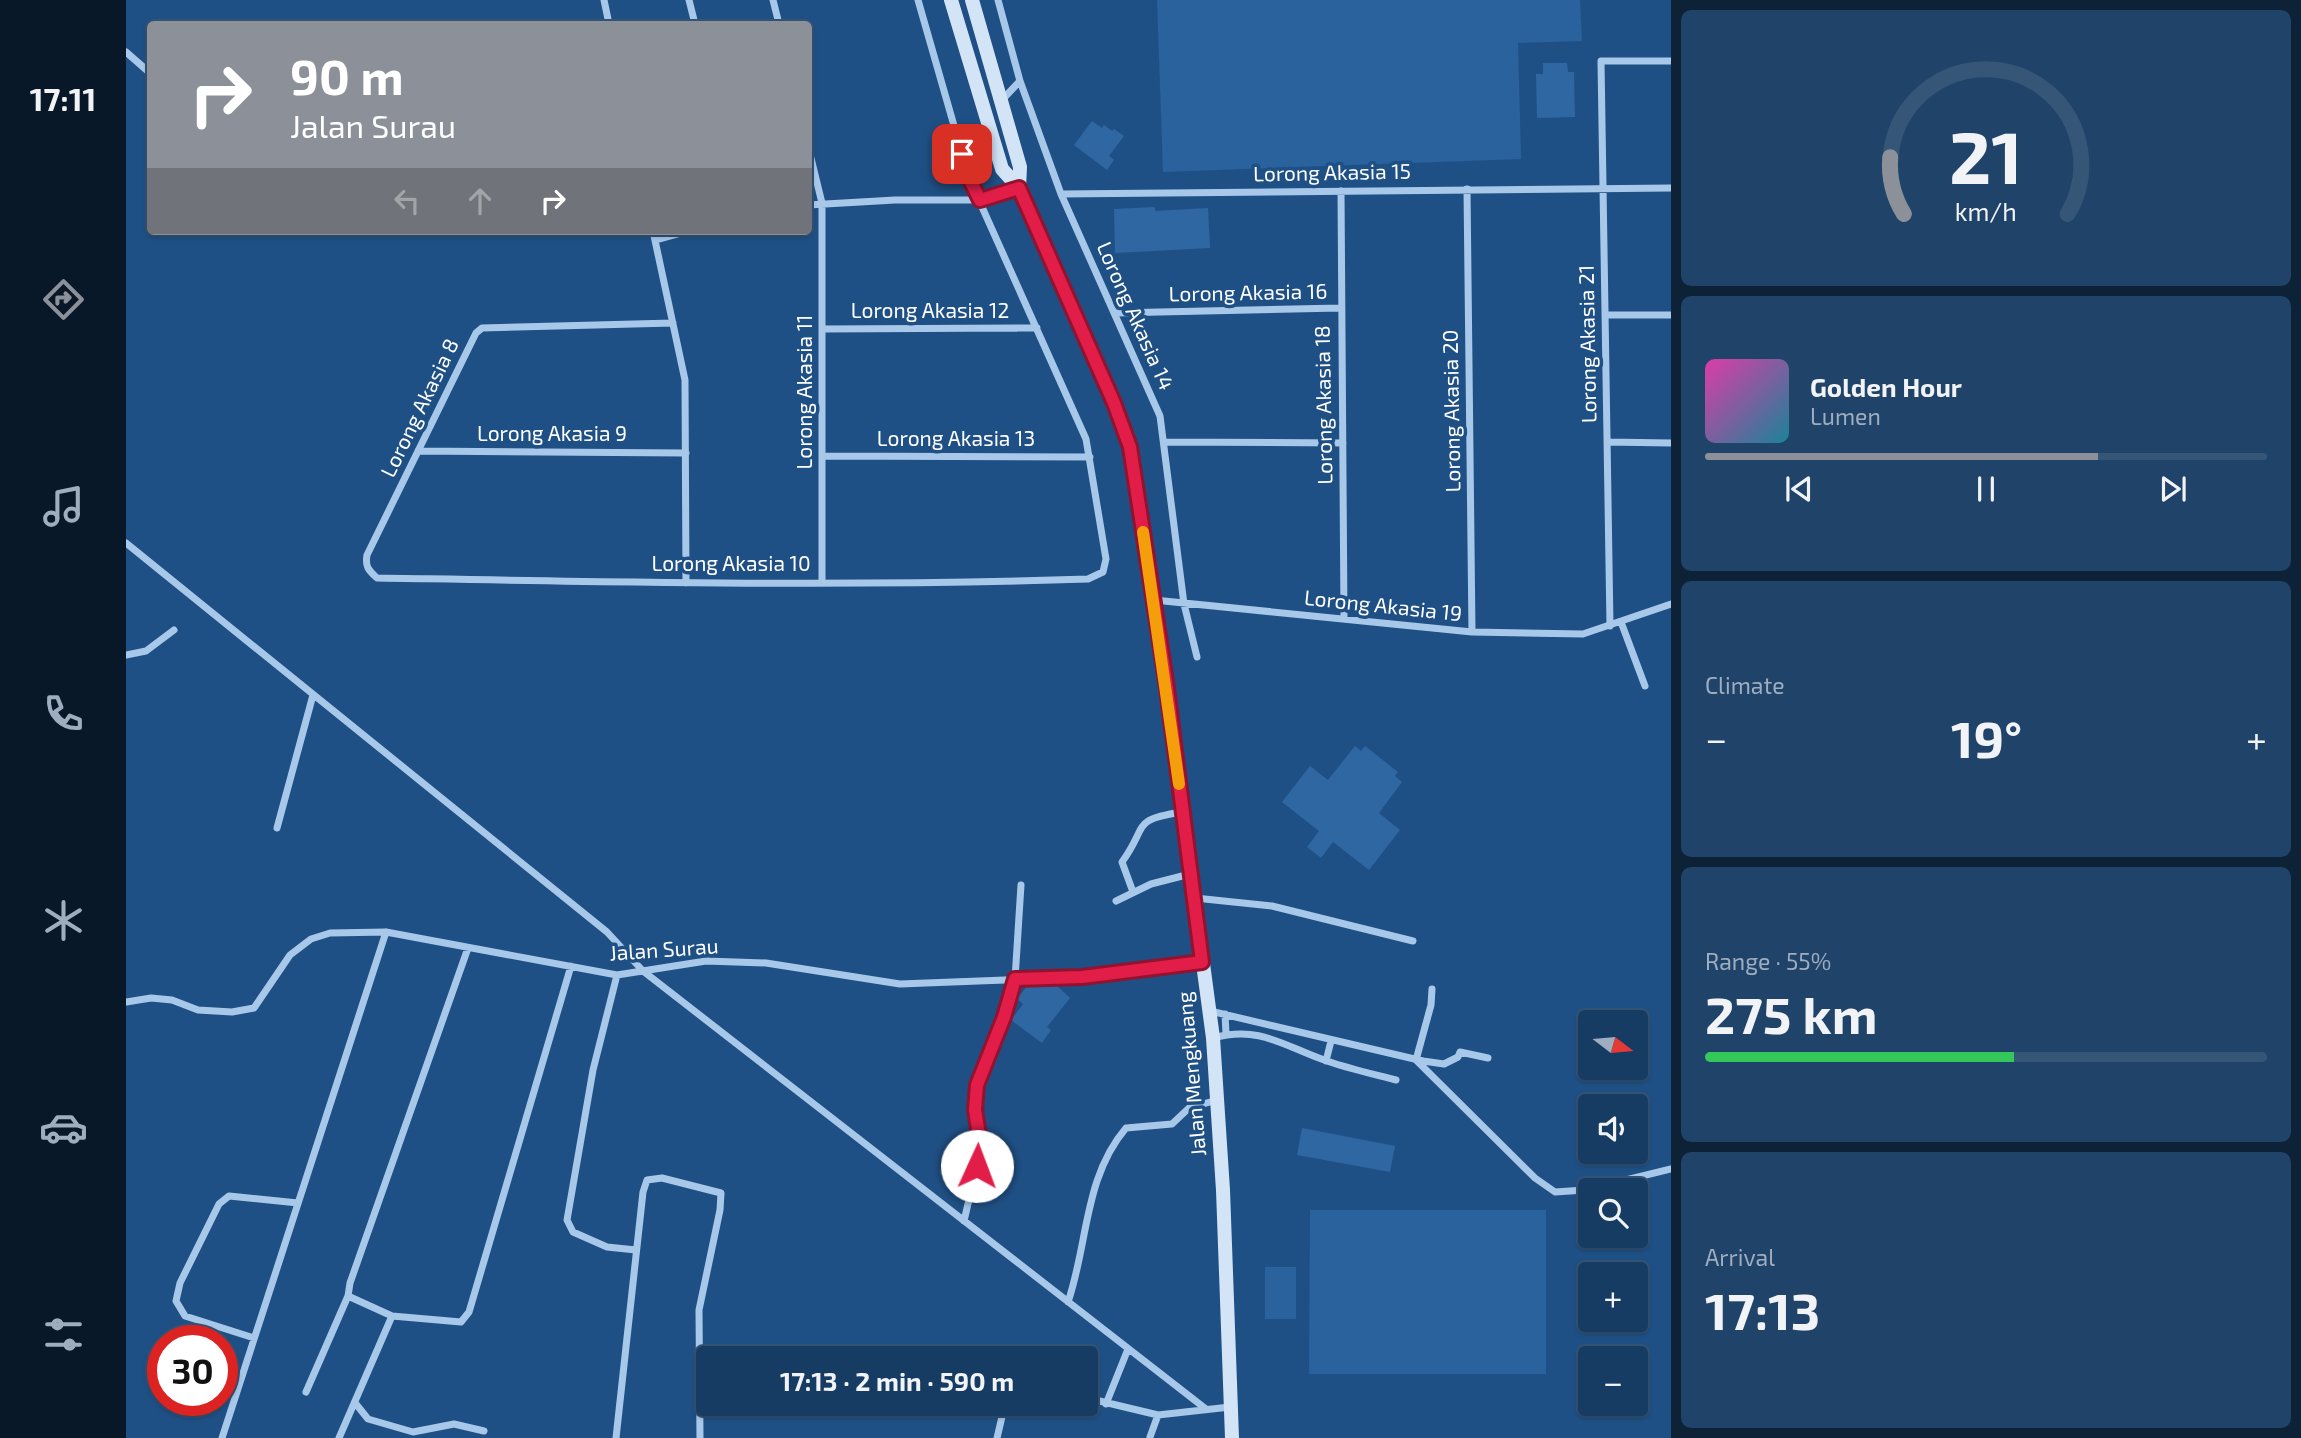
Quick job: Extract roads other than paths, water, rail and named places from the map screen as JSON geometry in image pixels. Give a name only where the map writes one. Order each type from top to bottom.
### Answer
[{"type":"main road","name":"Jalan Mengkuang","points":[[951,0],[1002,169],[1019,188],[1114,403],[1130,447],[1209,1011],[1219,1036],[1218,1100],[1232,1438]]},
{"type":"main road","name":"Jalan Mengkuang","points":[[972,0],[1020,167],[1019,188]]},
{"type":"street","points":[[604,0],[609,21]]},
{"type":"street","points":[[689,0],[694,21]]},
{"type":"street","points":[[773,0],[778,21]]},
{"type":"street","points":[[918,0],[969,178],[1086,439],[1090,457]]},
{"type":"street","name":"Lorong Akasia 14","points":[[998,0],[1020,81],[1061,194],[1160,416],[1184,604],[1197,657]]},
{"type":"street","points":[[126,52],[147,70]]},
{"type":"street","name":"Lorong Akasia 21","points":[[1609,626],[1601,61],[1671,61]]},
{"type":"street","points":[[1001,102],[1020,81]]},
{"type":"street","name":"Lorong Akasia 11","points":[[812,162],[822,202],[822,582]]},
{"type":"street","points":[[812,204],[980,200],[1019,188]]},
{"type":"street","name":"Lorong Akasia 15","points":[[1061,194],[1671,188]]},
{"type":"street","name":"Lorong Akasia 20","points":[[1467,189],[1472,632]]},
{"type":"street","name":"Lorong Akasia 18","points":[[1340,191],[1344,620]]},
{"type":"street","points":[[654,235],[685,380],[686,583]]},
{"type":"street","points":[[655,240],[673,235]]},
{"type":"street","name":"Lorong Akasia 16","points":[[1115,313],[1340,308]]},
{"type":"street","points":[[1605,315],[1671,316]]},
{"type":"street","name":"Lorong Akasia 8","points":[[365,565],[367,555],[476,333],[482,328],[673,323]]},
{"type":"street","name":"Lorong Akasia 12","points":[[822,329],[1037,328]]},
{"type":"street","points":[[1164,442],[1343,443]]},
{"type":"street","points":[[1607,442],[1671,443]]},
{"type":"street","name":"Lorong Akasia 9","points":[[418,451],[686,453]]},
{"type":"street","name":"Lorong Akasia 13","points":[[822,456],[1090,457]]},
{"type":"street","name":"Lorong Akasia 10","points":[[365,565],[377,578],[686,583],[954,583],[1088,579],[1102,572],[1106,559],[1090,457]]},
{"type":"street","points":[[126,543],[607,932],[643,971],[1206,1409]]},
{"type":"street","name":"Lorong Akasia 19","points":[[1153,600],[1472,632],[1583,634],[1671,604]]},
{"type":"street","points":[[1621,622],[1644,686]]},
{"type":"street","points":[[126,656],[146,651],[174,630]]},
{"type":"street","points":[[277,828],[313,695]]},
{"type":"street","points":[[1133,892],[1122,862],[1143,822],[1183,811]]},
{"type":"street","points":[[1116,901],[1150,884],[1191,873]]},
{"type":"street","points":[[964,1220],[981,1148],[975,1110],[977,1085],[1004,1017],[1015,979],[1021,885]]},
{"type":"street","points":[[1195,898],[1272,906],[1413,941]]},
{"type":"street","points":[[222,1438],[386,932]]},
{"type":"street","name":"Jalan Surau","points":[[126,1002],[172,1000],[198,1010],[210,1011],[232,1012],[254,1008],[290,955],[311,939],[330,933],[386,932],[617,975],[706,961],[766,963],[900,984],[1082,977],[1202,962]]},
{"type":"street","points":[[306,1392],[348,1296],[350,1283],[468,948]]},
{"type":"street","points":[[348,1296],[392,1316],[461,1322],[469,1312],[572,966]]},
{"type":"street","points":[[617,975],[593,1070],[567,1220],[573,1232],[607,1247],[636,1250]]},
{"type":"street","points":[[1416,1060],[1431,1005],[1432,989]]},
{"type":"street","points":[[1209,1011],[1416,1060],[1444,1064],[1458,1057],[1460,1052],[1488,1058]]},
{"type":"street","points":[[1225,1014],[1219,1036],[1238,1032],[1282,1041],[1326,1061],[1396,1080]]},
{"type":"street","points":[[1326,1061],[1331,1041]]},
{"type":"street","points":[[1416,1060],[1535,1178],[1555,1192],[1585,1190],[1671,1169]]},
{"type":"street","points":[[1068,1302],[1093,1189],[1118,1138],[1126,1128],[1172,1124],[1189,1108],[1218,1100]]},
{"type":"street","points":[[616,1438],[643,1192],[647,1180],[662,1178],[721,1193],[720,1210],[699,1310],[700,1438]]},
{"type":"street","points":[[254,1338],[186,1316],[176,1301],[180,1283],[219,1204],[229,1196],[298,1203]]},
{"type":"street","points":[[339,1438],[392,1316]]},
{"type":"street","points":[[1106,1404],[1128,1349]]},
{"type":"street","points":[[1098,1401],[1158,1415],[1231,1407]]},
{"type":"street","points":[[356,1404],[368,1419],[413,1432],[454,1424],[484,1431]]},
{"type":"street","points":[[1150,1437],[1158,1415]]},
{"type":"street","points":[[997,1438],[1002,1416]]}]
